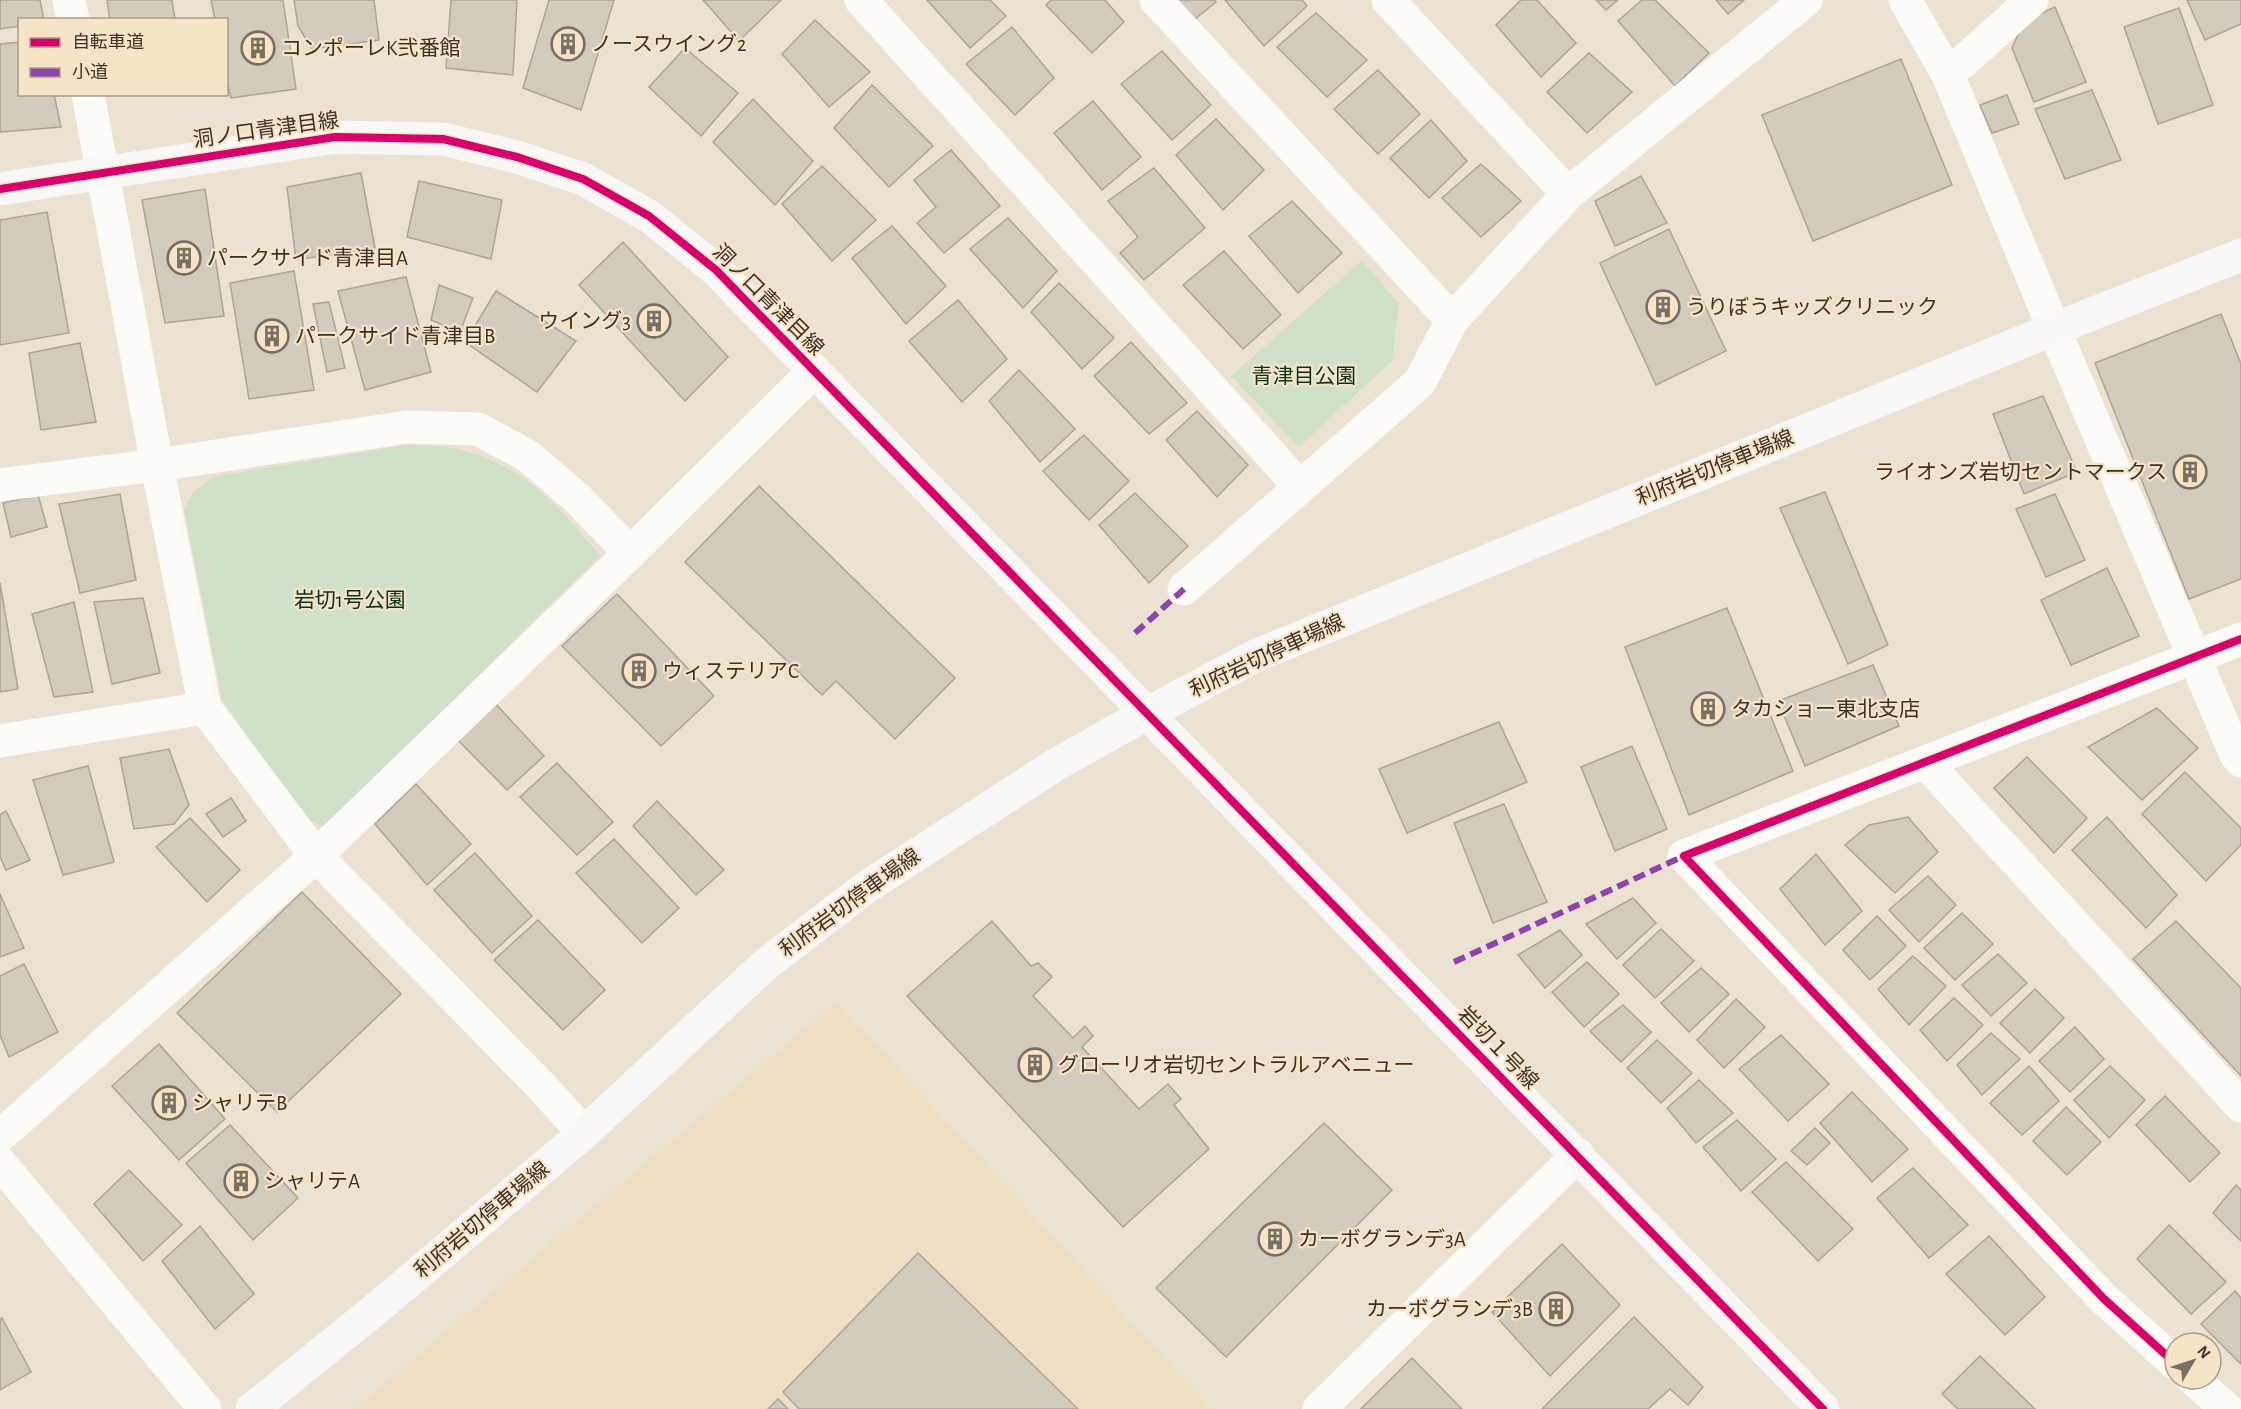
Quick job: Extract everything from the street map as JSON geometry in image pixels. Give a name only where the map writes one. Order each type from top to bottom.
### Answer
[{"type":"street","points":[[69,0],[73,18]]},
{"type":"street","points":[[1156,0],[1452,321]]},
{"type":"street","points":[[1184,589],[1420,382],[1452,321],[1568,194],[1806,0]]},
{"type":"street","points":[[1905,0],[1948,75],[2193,658],[2236,754],[2241,760]]},
{"type":"street","points":[[1948,75],[2032,0]]},
{"type":"street","points":[[878,6],[1300,487]]},
{"type":"street","points":[[1406,6],[1568,194]]},
{"type":"street","points":[[88,96],[156,465],[205,708],[316,856],[534,1078],[584,1133]]},
{"type":"street","name":"洞ノ口青津目線","points":[[0,189],[335,136],[442,139],[517,157],[583,180],[649,216],[716,270],[1146,714]]},
{"type":"street","name":"利府岩切停車場線","points":[[252,1409],[378,1308],[584,1133],[765,965],[865,888],[1057,764],[1255,656],[2054,329],[2241,255]]},
{"type":"street","points":[[0,1136],[316,856],[630,553],[814,371]]},
{"type":"street","points":[[0,485],[156,465],[407,426],[478,429],[528,456],[578,499],[630,553]]},
{"type":"street","points":[[2163,1352],[2104,1299],[1684,856],[2241,639]]},
{"type":"street","points":[[0,741],[205,708]]},
{"type":"street","name":"岩切１号線","points":[[1146,714],[1578,1155],[1822,1409]]},
{"type":"street","points":[[1925,762],[2241,1106]]},
{"type":"street","points":[[1319,1409],[1578,1155]]},
{"type":"street","points":[[0,1162],[205,1409]]},
{"type":"street","points":[[2207,1391],[2227,1409]]},
{"type":"shaded area","points":[[837,1002],[1211,1409],[355,1409]]},
{"type":"green space","name":"青津目公園","points":[[1362,260],[1399,304],[1392,361],[1299,447],[1231,376]]},
{"type":"green space","name":"岩切1号公園","points":[[406,445],[455,448],[506,467],[524,478],[555,505],[600,556],[325,827],[302,818],[222,699],[184,510],[192,494],[212,477]]},
{"type":"building","points":[[0,0],[40,0],[44,18],[18,18],[18,26],[0,29]]},
{"type":"building","points":[[107,0],[172,0],[175,18],[110,18]]},
{"type":"building","name":"コンポーレK弐番館","points":[[211,0],[283,0],[296,89],[231,98],[228,85],[228,18],[215,18]]},
{"type":"building","points":[[294,0],[374,0],[379,40],[312,49],[298,26]]},
{"type":"building","points":[[451,0],[517,0],[513,75],[446,68]]},
{"type":"building","name":"ノースウイング2","points":[[549,0],[614,0],[581,110],[523,88]]},
{"type":"building","points":[[703,0],[781,0],[739,41]]},
{"type":"building","points":[[927,0],[990,0],[1006,16],[970,48]]},
{"type":"building","points":[[1051,0],[1105,0],[1124,22],[1092,53],[1046,5]]},
{"type":"building","points":[[1177,0],[1214,0],[1216,2],[1195,19]]},
{"type":"building","points":[[1225,0],[1302,0],[1307,6],[1264,46]]},
{"type":"building","points":[[1521,0],[1537,0],[1576,43],[1541,77],[1496,25]]},
{"type":"building","points":[[1596,0],[1618,0],[1606,10]]},
{"type":"building","points":[[1642,0],[1655,0],[1709,53],[1675,86],[1618,21]]},
{"type":"building","points":[[1716,0],[1744,0],[1728,14]]},
{"type":"building","points":[[2187,0],[2241,0],[2241,24],[2205,40]]},
{"type":"building","points":[[2055,7],[2086,82],[2034,102],[2012,48],[2024,21]]},
{"type":"building","points":[[2179,8],[2213,105],[2158,124],[2124,27]]},
{"type":"building","points":[[1316,13],[1367,60],[1327,97],[1277,47]]},
{"type":"building","points":[[815,20],[870,72],[829,107],[782,54]]},
{"type":"building","points":[[1012,27],[1054,78],[1015,115],[966,64]]},
{"type":"building","points":[[18,42],[18,96],[54,96],[61,127],[0,132],[0,44]]},
{"type":"building","points":[[685,48],[738,93],[701,136],[649,87]]},
{"type":"building","points":[[1162,51],[1211,105],[1172,140],[1121,84]]},
{"type":"building","points":[[1589,53],[1632,92],[1587,133],[1547,92]]},
{"type":"building","points":[[1901,59],[1952,185],[1813,241],[1762,115]]},
{"type":"building","points":[[1378,70],[1420,114],[1378,154],[1334,109]]},
{"type":"building","points":[[872,85],[933,146],[889,187],[834,128]]},
{"type":"building","points":[[2092,90],[2121,160],[2065,179],[2035,109]]},
{"type":"building","points":[[2007,95],[2019,124],[1992,133],[1980,105]]},
{"type":"building","points":[[753,99],[813,161],[775,205],[713,142]]},
{"type":"building","points":[[1093,101],[1141,157],[1102,190],[1054,133]]},
{"type":"building","points":[[1216,119],[1264,170],[1223,210],[1176,155]]},
{"type":"building","points":[[1431,120],[1467,161],[1429,198],[1390,158]]},
{"type":"building","points":[[951,150],[1000,206],[944,253],[917,223],[936,207],[914,180]]},
{"type":"building","points":[[1481,164],[1521,201],[1481,237],[1442,198]]},
{"type":"building","points":[[822,166],[876,220],[832,261],[782,204]]},
{"type":"building","points":[[1154,168],[1205,228],[1144,280],[1120,253],[1138,237],[1108,201]]},
{"type":"building","points":[[361,173],[375,248],[296,260],[287,187]]},
{"type":"building","points":[[1641,176],[1667,223],[1615,246],[1595,201]]},
{"type":"building","points":[[419,181],[502,200],[491,259],[407,237]]},
{"type":"building","name":"パークサイド青津目A","points":[[205,189],[224,316],[165,323],[142,200]]},
{"type":"building","points":[[1292,201],[1342,253],[1298,293],[1249,236]]},
{"type":"building","points":[[47,212],[69,333],[0,345],[0,220]]},
{"type":"building","points":[[1008,218],[1057,271],[1023,308],[970,249]]},
{"type":"building","points":[[892,226],[946,286],[906,324],[852,258]]},
{"type":"building","name":"うりぼうキッズクリニック","points":[[1669,229],[1726,351],[1656,385],[1600,263]]},
{"type":"building","name":"ウイング3","points":[[623,242],[728,357],[685,401],[579,285]]},
{"type":"building","points":[[1224,251],[1281,315],[1243,349],[1183,285]]},
{"type":"building","name":"パークサイド青津目B","points":[[294,271],[314,390],[249,399],[230,283]]},
{"type":"building","points":[[406,277],[431,372],[365,390],[338,291]]},
{"type":"building","points":[[1059,283],[1114,338],[1082,369],[1031,312]]},
{"type":"building","points":[[439,285],[473,298],[460,332],[431,320]]},
{"type":"building","points":[[496,291],[576,341],[537,392],[465,342]]},
{"type":"building","points":[[958,300],[1007,359],[962,402],[909,341]]},
{"type":"building","points":[[329,302],[345,368],[327,372],[313,304]]},
{"type":"building","name":"ライオンズ岩切セントマークス","points":[[2221,314],[2241,364],[2241,579],[2189,599],[2095,363]]},
{"type":"building","points":[[1131,342],[1187,403],[1149,434],[1094,376]]},
{"type":"building","points":[[80,343],[96,422],[41,430],[29,353]]},
{"type":"building","points":[[1019,370],[1075,429],[1040,462],[989,401]]},
{"type":"building","points":[[2043,396],[2077,472],[2024,494],[1993,414]]},
{"type":"building","points":[[1197,411],[1248,465],[1217,497],[1166,440]]},
{"type":"building","points":[[1084,435],[1129,481],[1089,520],[1043,471]]},
{"type":"building","points":[[759,486],[955,678],[895,739],[836,681],[822,695],[685,562]]},
{"type":"building","points":[[1825,492],[1888,645],[1848,664],[1780,508]]},
{"type":"building","points":[[1135,493],[1188,546],[1149,583],[1099,525]]},
{"type":"building","points":[[120,494],[136,580],[80,593],[59,504]]},
{"type":"building","points":[[2055,494],[2085,560],[2046,577],[2016,509]]},
{"type":"building","points":[[38,495],[47,527],[11,537],[3,503]]},
{"type":"building","points":[[2107,568],[2139,636],[2071,665],[2041,600]]},
{"type":"building","points":[[0,583],[18,689],[0,692]]},
{"type":"building","name":"ウィステリアC","points":[[617,594],[714,696],[661,746],[562,646]]},
{"type":"building","points":[[143,598],[160,673],[112,684],[94,602]]},
{"type":"building","points":[[74,602],[93,692],[54,697],[32,614]]},
{"type":"building","name":"タカショー東北支店","points":[[1727,608],[1793,771],[1689,815],[1625,647]]},
{"type":"building","points":[[1873,665],[1899,726],[1805,766],[1778,701]]},
{"type":"building","points":[[492,700],[544,756],[507,790],[454,736]]},
{"type":"building","points":[[2157,708],[2198,748],[2142,800],[2088,747]]},
{"type":"building","points":[[1499,722],[1527,782],[1407,833],[1379,769]]},
{"type":"building","points":[[1632,746],[1667,829],[1615,851],[1581,767]]},
{"type":"building","points":[[169,749],[189,805],[174,824],[134,829],[120,758]]},
{"type":"building","points":[[2027,757],[2087,818],[2054,853],[1994,788]]},
{"type":"building","points":[[557,763],[613,822],[577,855],[520,797]]},
{"type":"building","points":[[88,766],[114,862],[63,875],[33,780]]},
{"type":"building","points":[[2185,772],[2241,828],[2241,845],[2206,881],[2142,814]]},
{"type":"building","points":[[416,784],[471,844],[427,885],[375,824]]},
{"type":"building","points":[[231,798],[246,821],[223,837],[206,814]]},
{"type":"building","points":[[657,801],[724,870],[696,895],[633,826]]},
{"type":"building","points":[[1504,804],[1547,902],[1493,923],[1454,823]]},
{"type":"building","points":[[6,811],[30,860],[6,870],[0,857],[0,815]]},
{"type":"building","points":[[1908,817],[1938,852],[1895,893],[1845,845],[1869,825]]},
{"type":"building","points":[[2107,817],[2177,895],[2146,928],[2072,850]]},
{"type":"building","points":[[190,818],[240,870],[207,902],[156,847]]},
{"type":"building","points":[[614,839],[679,908],[642,943],[576,873]]},
{"type":"building","points":[[475,853],[532,916],[492,953],[434,890]]},
{"type":"building","points":[[1816,854],[1862,911],[1825,945],[1780,889]]},
{"type":"building","points":[[1928,876],[1956,905],[1919,942],[1889,910]]},
{"type":"building","points":[[302,892],[401,994],[277,1112],[177,1013]]},
{"type":"building","points":[[0,894],[24,948],[0,957]]},
{"type":"building","points":[[1633,898],[1656,923],[1617,959],[1586,924]]},
{"type":"building","points":[[1962,913],[1993,944],[1955,980],[1924,948]]},
{"type":"building","points":[[1877,916],[1906,946],[1870,980],[1843,950]]},
{"type":"building","points":[[538,920],[605,990],[563,1030],[494,960]]},
{"type":"building","name":"グローリオ岩切セントラルアベニュー","points":[[992,921],[1031,966],[1038,963],[1052,977],[1033,996],[1073,1038],[1085,1026],[1093,1036],[1082,1047],[1139,1109],[1168,1084],[1181,1099],[1174,1105],[1209,1149],[1123,1227],[907,996]]},
{"type":"building","points":[[2176,921],[2241,988],[2241,1076],[2133,959]]},
{"type":"building","points":[[1661,929],[1694,961],[1655,998],[1623,965]]},
{"type":"building","points":[[1560,930],[1582,955],[1545,988],[1518,955]]},
{"type":"building","points":[[1998,954],[2027,983],[1991,1016],[1962,985]]},
{"type":"building","points":[[1913,956],[1946,986],[1909,1025],[1878,989]]},
{"type":"building","points":[[1587,962],[1619,994],[1584,1027],[1552,992]]},
{"type":"building","points":[[24,964],[58,1032],[9,1057],[0,1035],[0,976]]},
{"type":"building","points":[[1701,968],[1729,994],[1689,1032],[1661,1003]]},
{"type":"building","points":[[2035,989],[2064,1018],[2030,1053],[2000,1023]]},
{"type":"building","points":[[1954,998],[1983,1025],[1947,1061],[1920,1030]]},
{"type":"building","points":[[1736,999],[1765,1027],[1724,1068],[1697,1040]]},
{"type":"building","points":[[1623,1005],[1651,1032],[1621,1062],[1590,1031]]},
{"type":"building","points":[[2075,1027],[2104,1059],[2070,1092],[2039,1061]]},
{"type":"building","points":[[1991,1033],[2020,1059],[1982,1095],[1957,1065]]},
{"type":"building","points":[[1781,1035],[1829,1084],[1788,1121],[1739,1069]]},
{"type":"building","points":[[1657,1040],[1692,1073],[1661,1103],[1627,1068]]},
{"type":"building","name":"シャリテB","points":[[159,1044],[225,1119],[179,1160],[112,1086]]},
{"type":"building","points":[[2029,1066],[2059,1101],[2022,1135],[1990,1103]]},
{"type":"building","points":[[2110,1066],[2145,1100],[2109,1138],[2074,1100]]},
{"type":"building","points":[[1699,1080],[1733,1113],[1696,1143],[1667,1108]]},
{"type":"building","points":[[1852,1092],[1908,1149],[1872,1182],[1820,1123]]},
{"type":"building","points":[[2165,1096],[2220,1153],[2190,1182],[2136,1125]]},
{"type":"building","points":[[2066,1107],[2101,1142],[2067,1175],[2033,1141]]},
{"type":"building","points":[[1737,1120],[1776,1159],[1741,1191],[1703,1147]]},
{"type":"building","name":"カーボグランデ3A","points":[[1324,1123],[1392,1190],[1226,1357],[1156,1288]]},
{"type":"building","name":"シャリテA","points":[[230,1125],[298,1198],[253,1240],[186,1163]]},
{"type":"building","points":[[1815,1128],[1830,1143],[1807,1165],[1791,1151]]},
{"type":"building","points":[[1786,1162],[1853,1229],[1818,1261],[1752,1192]]},
{"type":"building","points":[[1913,1168],[1968,1225],[1929,1258],[1877,1198]]},
{"type":"building","points":[[129,1170],[182,1225],[143,1261],[94,1204]]},
{"type":"building","points":[[2236,1185],[2241,1190],[2241,1241],[2213,1213]]},
{"type":"building","points":[[2169,1225],[2226,1282],[2191,1314],[2137,1259]]},
{"type":"building","points":[[200,1226],[254,1294],[215,1329],[162,1261]]},
{"type":"building","points":[[1989,1236],[2045,1297],[2005,1335],[1946,1274]]},
{"type":"building","name":"カーボグランデ3B","points":[[1562,1244],[1620,1305],[1550,1376],[1492,1312]]},
{"type":"building","points":[[918,1253],[1078,1409],[799,1409],[783,1392]]},
{"type":"building","points":[[2235,1291],[2241,1298],[2241,1364],[2223,1346],[2223,1331],[2208,1331],[2201,1324]]},
{"type":"building","points":[[1634,1317],[1703,1387],[1688,1405],[1670,1389],[1648,1409],[1542,1409]]},
{"type":"building","points":[[2,1318],[31,1372],[0,1390],[0,1319]]},
{"type":"building","points":[[1980,1356],[2035,1409],[1958,1409],[1942,1394]]},
{"type":"building","points":[[1412,1358],[1462,1409],[1361,1409]]},
{"type":"building","points":[[778,1399],[788,1409],[768,1409]]},
{"type":"marked path","points":[[1135,633],[1184,589]]},
{"type":"marked path","points":[[1454,962],[1684,856]]},
{"type":"cycle path","points":[[0,189],[335,137],[443,139],[517,157],[583,179],[649,216],[716,270],[1823,1409]]},
{"type":"cycle path","points":[[2163,1352],[2104,1299],[1684,856],[2241,639]]},
{"type":"place","name":"ノースウイング2","points":[[568,44]]},
{"type":"place","name":"コンポーレK弐番館","points":[[258,48]]},
{"type":"place","name":"パークサイド青津目A","points":[[184,258]]},
{"type":"place","name":"うりぼうキッズクリニック","points":[[1663,307]]},
{"type":"place","name":"ウイング3","points":[[654,321]]},
{"type":"place","name":"パークサイド青津目B","points":[[272,336]]},
{"type":"place","name":"ライオンズ岩切セントマークス","points":[[2190,472]]},
{"type":"place","name":"ウィステリアC","points":[[639,671]]},
{"type":"place","name":"タカショー東北支店","points":[[1708,709]]},
{"type":"place","name":"グローリオ岩切セントラルアベニュー","points":[[1035,1065]]},
{"type":"place","name":"シャリテB","points":[[169,1103]]},
{"type":"place","name":"シャリテA","points":[[241,1181]]},
{"type":"place","name":"カーボグランデ3A","points":[[1275,1239]]},
{"type":"place","name":"カーボグランデ3B","points":[[1556,1309]]}]
